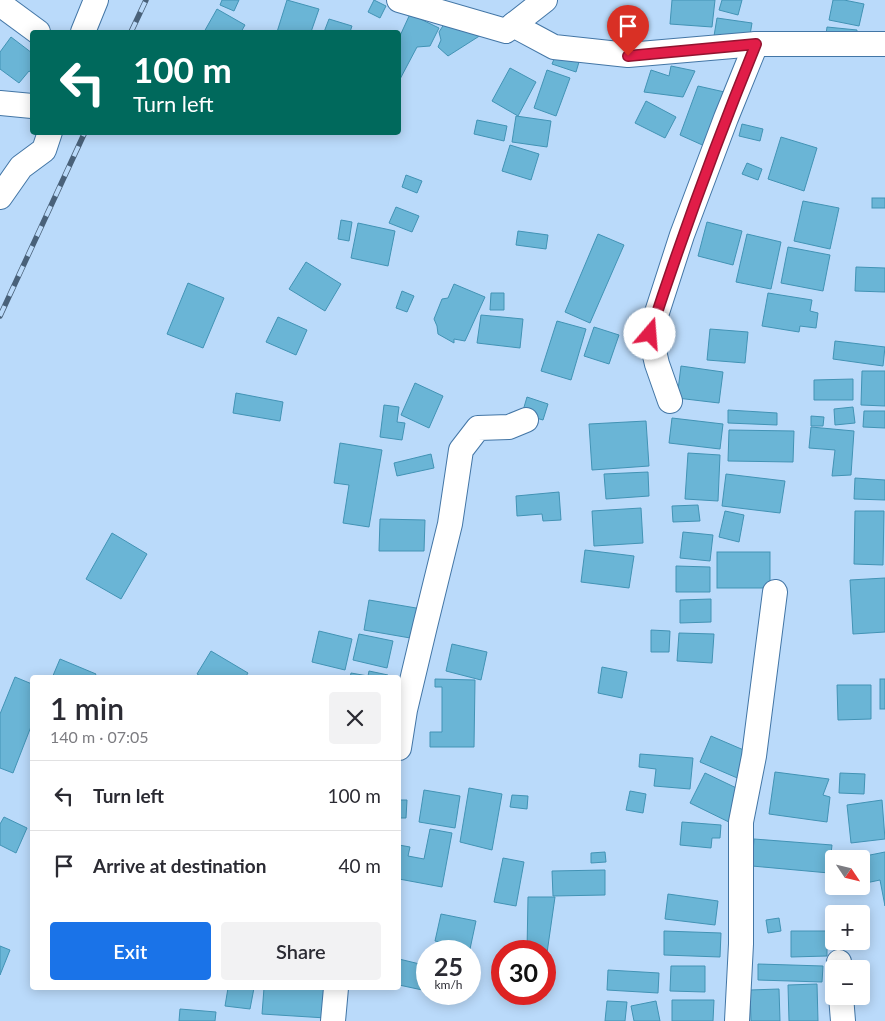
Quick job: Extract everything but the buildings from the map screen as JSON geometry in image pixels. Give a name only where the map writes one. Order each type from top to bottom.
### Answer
[{"type":"street","points":[[84,30],[96,0]]},
{"type":"street","points":[[399,0],[506,31],[545,0]]},
{"type":"street","points":[[0,4],[35,30]]},
{"type":"street","points":[[513,25],[554,47],[628,56],[756,44],[885,44]]},
{"type":"street","points":[[670,401],[657,364],[650,334],[686,226],[756,44]]},
{"type":"street","points":[[0,103],[30,106]]},
{"type":"street","points":[[0,197],[21,167],[44,150],[49,135]]},
{"type":"street","points":[[401,735],[424,626],[450,524],[461,450],[478,428],[510,427],[526,420]]},
{"type":"street","points":[[737,1021],[741,944],[741,822],[754,756],[775,592]]},
{"type":"street","points":[[333,1021],[336,990]]},
{"type":"street","points":[[842,1005],[843,1021]]},
{"type":"railway","points":[[132,30],[146,0]]},
{"type":"railway","points":[[0,316],[84,135]]},
{"type":"route","points":[[628,56],[756,44],[682,235],[650,334]]}]
